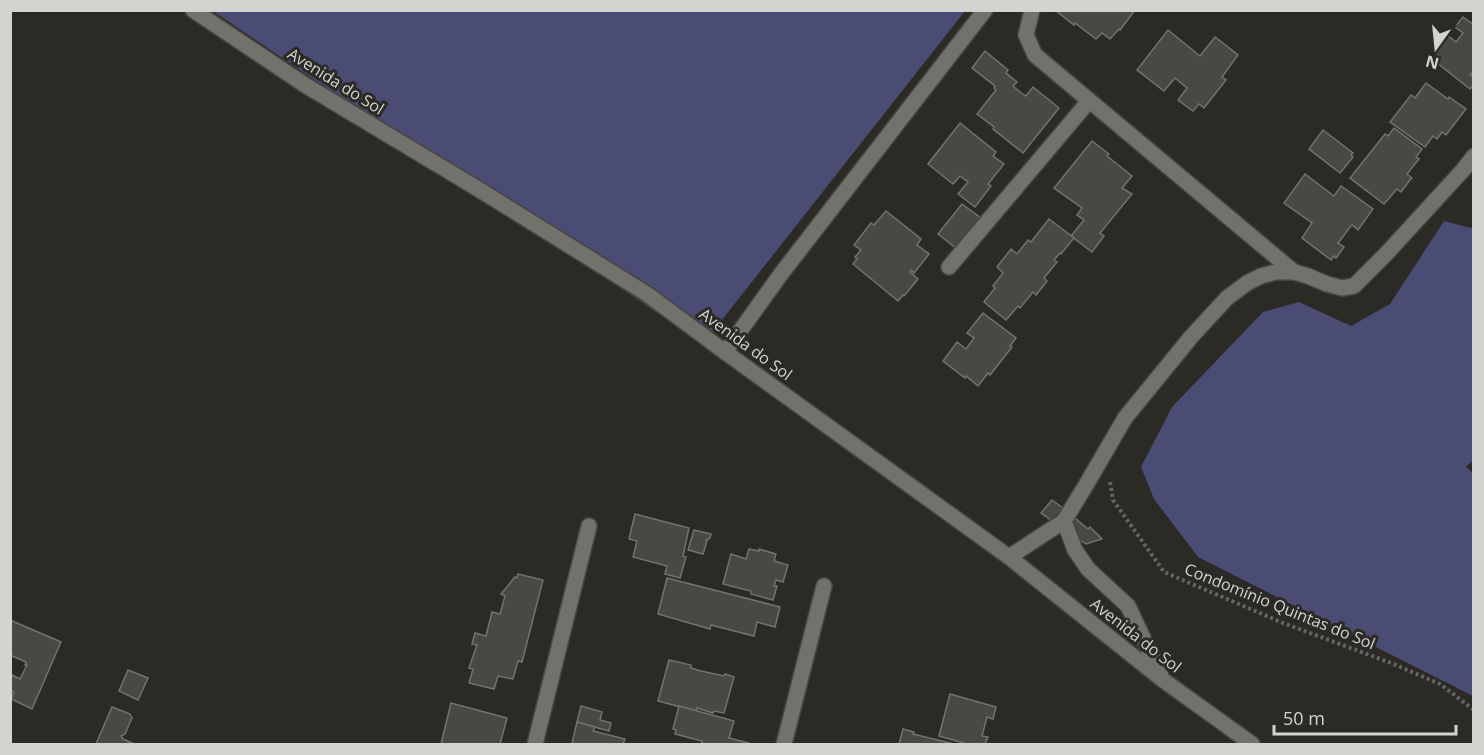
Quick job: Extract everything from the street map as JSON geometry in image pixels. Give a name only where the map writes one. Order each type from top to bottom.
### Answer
[{"type":"street","name":"Avenida do Sol","points":[[193,10],[305,85],[647,294],[1009,557],[1163,680],[1252,744]]},
{"type":"street","points":[[725,352],[781,274],[985,10]]},
{"type":"street","points":[[1032,10],[1026,35],[1035,55],[1294,272]]},
{"type":"street","points":[[949,267],[1089,101]]},
{"type":"street","points":[[1009,557],[1064,521],[1125,418],[1227,298],[1247,283],[1276,272],[1294,272],[1342,288],[1354,286],[1463,170],[1473,156]]},
{"type":"street","points":[[1064,521],[1075,550],[1088,569],[1128,606],[1163,680]]},
{"type":"street","points":[[535,744],[589,526]]},
{"type":"street","points":[[784,744],[824,586]]},
{"type":"path","name":"Condomínio Quintas do Sol","points":[[1112,473],[1110,484],[1113,500],[1164,572],[1283,623],[1392,663],[1440,684],[1473,710]]},
{"type":"shaded area","points":[[213,11],[965,11],[703,344]]},
{"type":"shaded area","points":[[1444,221],[1471,228],[1473,226],[1474,459],[1466,467],[1474,474],[1473,696],[1198,557],[1154,499],[1141,467],[1172,407],[1263,312],[1299,302],[1351,326],[1390,304]]},
{"type":"building","points":[[1055,10],[1135,10],[1110,39],[1102,33],[1096,39]]},
{"type":"building","points":[[1463,17],[1474,25],[1474,70],[1470,75],[1474,77],[1474,84],[1470,89],[1431,58],[1446,34],[1456,42],[1463,33],[1455,27]]},
{"type":"building","points":[[1168,30],[1200,56],[1215,37],[1238,55],[1222,77],[1226,80],[1204,108],[1199,104],[1193,111],[1178,100],[1187,88],[1175,78],[1164,91],[1137,70]]},
{"type":"building","points":[[985,51],[1008,70],[1006,73],[1017,82],[1013,86],[1020,92],[1026,96],[1033,87],[1059,108],[1023,153],[977,114],[996,90],[995,86],[972,68]]},
{"type":"building","points":[[1426,83],[1466,109],[1446,135],[1442,132],[1437,139],[1433,136],[1425,147],[1390,122],[1411,95],[1415,98]]},
{"type":"building","points":[[960,123],[996,152],[993,156],[1004,164],[988,184],[991,186],[975,207],[958,194],[968,182],[960,176],[953,184],[928,164]]},
{"type":"building","points":[[1394,128],[1422,149],[1416,157],[1419,159],[1407,174],[1412,178],[1401,192],[1397,189],[1384,204],[1350,178],[1385,134],[1388,136]]},
{"type":"building","points":[[1323,130],[1353,153],[1351,155],[1353,157],[1340,173],[1309,149]]},
{"type":"building","points":[[1092,141],[1132,176],[1122,188],[1132,194],[1100,233],[1104,236],[1092,252],[1071,236],[1084,220],[1077,215],[1082,208],[1054,188]]},
{"type":"building","points":[[1305,174],[1334,196],[1341,186],[1373,209],[1358,230],[1351,226],[1338,243],[1344,247],[1336,258],[1334,256],[1331,260],[1302,238],[1312,223],[1284,203]]},
{"type":"building","points":[[962,204],[981,218],[957,249],[938,234]]},
{"type":"building","points":[[886,211],[921,239],[917,245],[929,254],[914,273],[911,270],[910,272],[918,279],[898,301],[853,264],[861,250],[854,245],[871,223],[874,225]]},
{"type":"building","points":[[1049,219],[1074,238],[1054,260],[1057,262],[1044,278],[1047,281],[1036,295],[1033,292],[1006,320],[984,302],[1003,273],[997,267],[1011,249],[1017,254],[1028,240],[1031,242]]},
{"type":"building","points":[[983,313],[1016,338],[1010,346],[1012,347],[990,375],[988,373],[978,386],[943,361],[957,342],[966,349],[974,338],[967,333]]},
{"type":"building","points":[[1052,500],[1063,508],[1065,505],[1069,513],[1088,529],[1090,527],[1102,539],[1086,544],[1041,513]]},
{"type":"building","points":[[635,514],[689,528],[683,556],[686,557],[680,578],[665,574],[667,566],[633,557],[637,541],[629,539]]},
{"type":"building","points":[[694,530],[711,534],[706,540],[703,554],[688,550]]},
{"type":"building","points":[[749,549],[759,551],[759,549],[776,554],[774,561],[788,565],[783,582],[776,580],[774,586],[777,586],[773,600],[751,594],[751,591],[723,584],[731,554],[746,559]]},
{"type":"building","points":[[518,574],[543,580],[522,662],[518,661],[513,679],[498,676],[494,689],[469,683],[473,669],[469,668],[477,645],[472,644],[475,633],[486,636],[492,612],[500,614],[505,596],[501,594],[515,577],[517,578]]},
{"type":"building","points":[[667,578],[780,607],[775,627],[757,622],[754,636],[711,625],[710,629],[658,614]]},
{"type":"building","points":[[10,620],[61,642],[32,709],[11,699],[14,692],[10,690],[12,675],[20,679],[27,665],[25,665],[26,662],[10,655]]},
{"type":"building","points":[[669,660],[691,665],[691,668],[701,671],[734,677],[724,713],[714,711],[713,713],[697,708],[696,711],[658,701]]},
{"type":"building","points":[[128,670],[148,678],[138,700],[119,691]]},
{"type":"building","points":[[950,694],[996,707],[993,719],[987,717],[982,736],[988,737],[985,744],[967,744],[939,736]]},
{"type":"building","points":[[451,703],[507,718],[500,744],[441,744]]},
{"type":"building","points":[[581,706],[602,712],[600,720],[611,723],[609,731],[577,722]]},
{"type":"building","points":[[679,706],[734,721],[729,738],[749,744],[707,744],[675,734],[676,730],[673,729]]},
{"type":"building","points":[[112,707],[130,714],[132,718],[125,734],[121,736],[131,744],[96,744]]},
{"type":"building","points":[[577,722],[595,727],[593,731],[625,739],[623,744],[572,743]]},
{"type":"building","points":[[903,729],[914,732],[913,734],[954,744],[899,744]]}]
